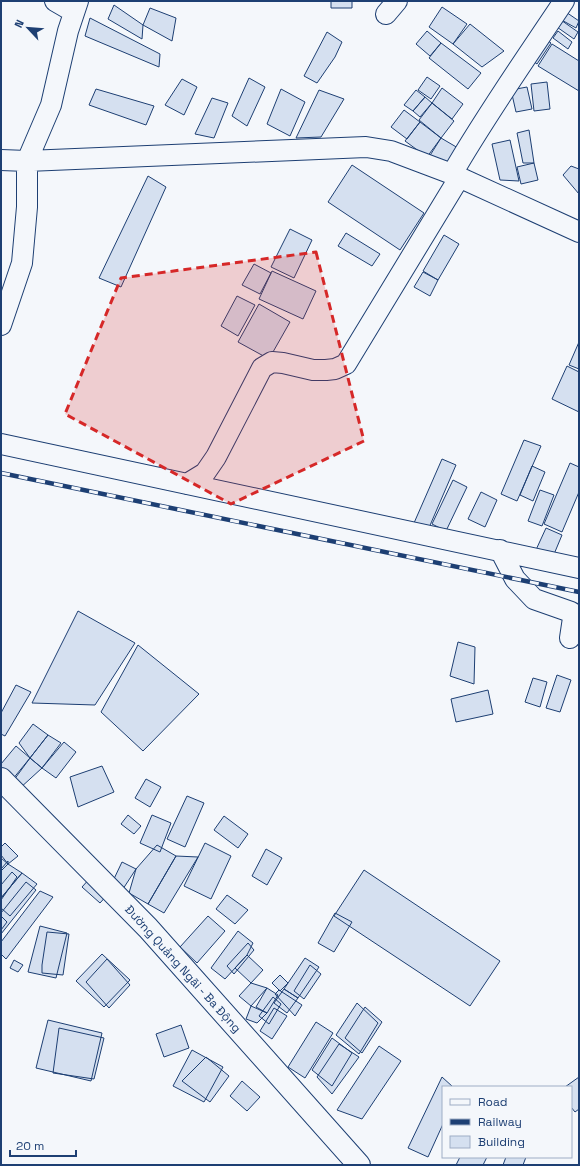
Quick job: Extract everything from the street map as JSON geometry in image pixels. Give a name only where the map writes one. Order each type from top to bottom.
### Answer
[{"type":"main road","name":"Đường Quảng Ngãi - Ba Động","points":[[1,779],[148,928],[359,1165]]},
{"type":"street","points":[[1,325],[22,263],[27,207],[27,160],[52,105],[68,31],[76,6],[55,1]]},
{"type":"street","points":[[187,484],[205,473],[216,457],[262,368],[272,362],[313,370],[335,370],[346,364],[456,176],[471,142],[564,1]]},
{"type":"street","points":[[1,160],[366,147],[391,152],[456,176],[579,232]]},
{"type":"street","points":[[1,444],[579,568]]},
{"type":"street","points":[[500,550],[515,579],[534,598],[571,612],[573,618],[570,638]]},
{"type":"highlighted area","points":[[316,252],[364,441],[231,504],[65,414],[121,278]]},
{"type":"building","points":[[331,1],[352,1],[352,8],[331,8]]},
{"type":"building","points":[[114,5],[143,25],[142,39],[108,19]]},
{"type":"building","points":[[442,7],[467,24],[453,44],[429,27]]},
{"type":"building","points":[[150,8],[176,18],[172,41],[143,25]]},
{"type":"building","points":[[563,10],[579,21],[576,28],[558,18]]},
{"type":"building","points":[[90,18],[160,54],[159,67],[85,36]]},
{"type":"building","points":[[558,18],[578,32],[574,39],[554,25]]},
{"type":"building","points":[[470,24],[504,51],[482,67],[453,44]]},
{"type":"building","points":[[427,31],[441,43],[430,56],[416,44]]},
{"type":"building","points":[[558,31],[572,42],[568,49],[553,38]]},
{"type":"building","points":[[327,32],[342,42],[335,57],[317,83],[304,76]]},
{"type":"building","points":[[544,38],[551,43],[537,64],[530,59]]},
{"type":"building","points":[[441,43],[481,73],[468,89],[429,58]]},
{"type":"building","points":[[552,44],[579,61],[579,91],[538,66]]},
{"type":"building","points":[[427,77],[440,86],[431,99],[418,90]]},
{"type":"building","points":[[249,78],[265,87],[247,126],[232,116]]},
{"type":"building","points":[[182,79],[197,87],[184,115],[165,105]]},
{"type":"building","points":[[547,82],[550,109],[534,111],[531,84]]},
{"type":"building","points":[[527,87],[532,109],[516,112],[511,90]]},
{"type":"building","points":[[442,88],[463,104],[452,119],[432,103]]},
{"type":"building","points":[[96,89],[154,106],[146,125],[89,105]]},
{"type":"building","points":[[281,89],[305,102],[290,136],[267,124]]},
{"type":"building","points":[[319,90],[344,99],[321,137],[296,138]]},
{"type":"building","points":[[416,90],[425,97],[413,111],[404,105]]},
{"type":"building","points":[[425,97],[432,103],[420,117],[413,111]]},
{"type":"building","points":[[212,98],[228,103],[214,138],[195,134]]},
{"type":"building","points":[[432,103],[454,121],[441,138],[419,120]]},
{"type":"building","points":[[404,110],[420,122],[407,139],[391,127]]},
{"type":"building","points":[[420,122],[441,138],[427,157],[405,141]]},
{"type":"building","points":[[529,130],[534,163],[523,163],[517,133]]},
{"type":"building","points":[[441,138],[458,148],[444,168],[429,157]]},
{"type":"building","points":[[510,140],[519,181],[500,180],[492,144]]},
{"type":"building","points":[[534,163],[538,180],[521,184],[517,167]]},
{"type":"building","points":[[352,165],[424,213],[400,250],[328,202]]},
{"type":"building","points":[[571,166],[579,169],[579,194],[563,175]]},
{"type":"building","points":[[148,176],[166,187],[121,287],[99,278]]},
{"type":"building","points":[[290,229],[312,240],[294,278],[271,267]]},
{"type":"building","points":[[346,233],[380,254],[372,266],[338,246]]},
{"type":"building","points":[[444,235],[459,244],[438,280],[423,271]]},
{"type":"building","points":[[254,264],[271,273],[260,294],[242,285]]},
{"type":"building","points":[[272,271],[316,291],[303,319],[259,299]]},
{"type":"building","points":[[423,272],[438,280],[430,296],[414,287]]},
{"type":"building","points":[[237,296],[255,305],[238,336],[221,326]]},
{"type":"building","points":[[259,304],[290,322],[269,359],[238,342]]},
{"type":"building","points":[[579,342],[579,369],[569,365]]},
{"type":"building","points":[[567,366],[579,372],[579,412],[552,399]]},
{"type":"building","points":[[524,440],[541,446],[517,501],[501,494]]},
{"type":"building","points":[[442,459],[456,465],[428,530],[414,523]]},
{"type":"building","points":[[570,463],[579,467],[579,492],[562,532],[544,524]]},
{"type":"building","points":[[532,466],[545,472],[533,501],[520,495]]},
{"type":"building","points":[[453,480],[467,487],[446,531],[432,524]]},
{"type":"building","points":[[540,490],[554,495],[542,526],[528,521]]},
{"type":"building","points":[[481,492],[497,500],[485,527],[468,519]]},
{"type":"building","points":[[546,528],[562,535],[552,559],[535,552]]},
{"type":"building","points":[[78,611],[135,643],[95,705],[32,703]]},
{"type":"building","points":[[458,642],[475,647],[474,684],[450,676]]},
{"type":"building","points":[[138,645],[199,694],[143,751],[101,712]]},
{"type":"building","points":[[557,675],[571,680],[560,712],[546,708]]},
{"type":"building","points":[[533,678],[547,682],[540,707],[525,702]]},
{"type":"building","points":[[16,685],[31,692],[5,736],[1,734],[1,713]]},
{"type":"building","points":[[488,690],[493,714],[456,722],[451,699]]},
{"type":"building","points":[[33,724],[48,735],[30,758],[19,743]]},
{"type":"building","points":[[48,735],[61,743],[42,768],[30,758]]},
{"type":"building","points":[[64,742],[76,752],[56,778],[42,768]]},
{"type":"building","points":[[16,746],[30,758],[12,780],[1,771],[1,764]]},
{"type":"building","points":[[30,758],[42,768],[19,789],[11,784]]},
{"type":"building","points":[[102,766],[114,792],[78,807],[70,777]]},
{"type":"building","points":[[146,779],[161,787],[150,807],[135,798]]},
{"type":"building","points":[[187,796],[204,803],[185,847],[167,839]]},
{"type":"building","points":[[128,815],[141,826],[134,834],[121,824]]},
{"type":"building","points":[[152,815],[171,823],[160,852],[140,843]]},
{"type":"building","points":[[224,816],[248,834],[238,848],[214,830]]},
{"type":"building","points":[[5,843],[18,856],[8,864],[1,855],[1,847]]},
{"type":"building","points":[[205,843],[231,856],[211,899],[184,886]]},
{"type":"building","points":[[157,845],[176,856],[148,904],[129,893],[136,869]]},
{"type":"building","points":[[266,849],[282,858],[267,885],[252,876]]},
{"type":"building","points":[[176,856],[198,857],[164,913],[148,904]]},
{"type":"building","points":[[1,858],[8,864],[1,871]]},
{"type":"building","points":[[8,861],[8,864],[22,873],[1,898],[1,869]]},
{"type":"building","points":[[122,862],[136,869],[121,892],[112,883]]},
{"type":"building","points":[[364,870],[500,961],[470,1006],[334,916]]},
{"type":"building","points":[[12,872],[17,877],[1,900],[1,885]]},
{"type":"building","points":[[22,873],[37,884],[10,916],[1,908],[1,898]]},
{"type":"building","points":[[91,877],[109,893],[100,903],[82,887]]},
{"type":"building","points":[[26,882],[36,890],[1,934],[1,913]]},
{"type":"building","points":[[40,891],[53,897],[6,959],[1,954],[1,942]]},
{"type":"building","points":[[227,895],[248,910],[235,924],[216,909]]},
{"type":"building","points":[[335,913],[352,922],[334,952],[318,943]]},
{"type":"building","points":[[1,916],[7,922],[1,930]]},
{"type":"building","points":[[208,916],[225,931],[197,963],[180,947]]},
{"type":"building","points":[[40,926],[67,933],[56,978],[28,972]]},
{"type":"building","points":[[238,931],[253,943],[247,955],[225,979],[211,968]]},
{"type":"building","points":[[47,932],[69,934],[63,975],[42,973]]},
{"type":"building","points":[[248,943],[254,950],[234,974],[227,966]]},
{"type":"building","points":[[102,954],[130,980],[104,1007],[76,981]]},
{"type":"building","points":[[247,955],[263,970],[251,983],[235,968]]},
{"type":"building","points":[[305,958],[319,967],[298,998],[284,989]]},
{"type":"building","points":[[107,959],[130,985],[109,1008],[86,982]]},
{"type":"building","points":[[14,960],[23,965],[18,972],[10,968]]},
{"type":"building","points":[[310,965],[321,974],[304,999],[294,991]]},
{"type":"building","points":[[280,975],[288,983],[280,991],[272,983]]},
{"type":"building","points":[[251,983],[267,988],[251,1006],[239,996]]},
{"type":"building","points":[[267,988],[278,995],[267,1013],[256,1007]]},
{"type":"building","points":[[284,989],[298,998],[287,1013],[274,1003]]},
{"type":"building","points":[[279,990],[302,1005],[295,1016],[275,994]]},
{"type":"building","points":[[273,997],[281,1004],[269,1024],[259,1016]]},
{"type":"building","points":[[357,1003],[378,1023],[359,1054],[336,1035]]},
{"type":"building","points":[[251,1006],[267,1013],[257,1023],[246,1019]]},
{"type":"building","points":[[365,1007],[382,1022],[362,1053],[345,1038]]},
{"type":"building","points":[[274,1008],[287,1016],[272,1039],[260,1031]]},
{"type":"building","points":[[48,1020],[102,1033],[91,1081],[36,1068]]},
{"type":"building","points":[[316,1022],[333,1033],[305,1078],[288,1067]]},
{"type":"building","points":[[181,1025],[189,1048],[164,1057],[156,1034]]},
{"type":"building","points":[[59,1028],[104,1038],[94,1079],[53,1073]]},
{"type":"building","points":[[332,1038],[352,1053],[332,1086],[312,1070]]},
{"type":"building","points":[[339,1044],[359,1057],[332,1094],[317,1077]]},
{"type":"building","points":[[379,1046],[401,1061],[362,1119],[337,1110]]},
{"type":"building","points":[[192,1050],[223,1067],[204,1102],[173,1086]]},
{"type":"building","points":[[206,1057],[229,1076],[210,1102],[182,1081]]},
{"type":"building","points":[[442,1077],[452,1086],[442,1086],[442,1126],[428,1157],[408,1148]]},
{"type":"building","points":[[579,1077],[579,1109],[575,1112],[572,1108],[572,1086],[566,1086]]},
{"type":"building","points":[[242,1081],[260,1097],[247,1111],[230,1096]]},
{"type":"building","points":[[460,1158],[486,1158],[483,1165],[456,1165]]},
{"type":"building","points":[[506,1158],[526,1158],[523,1165],[503,1165]]},
{"type":"railway","points":[[1,473],[579,592]]}]
